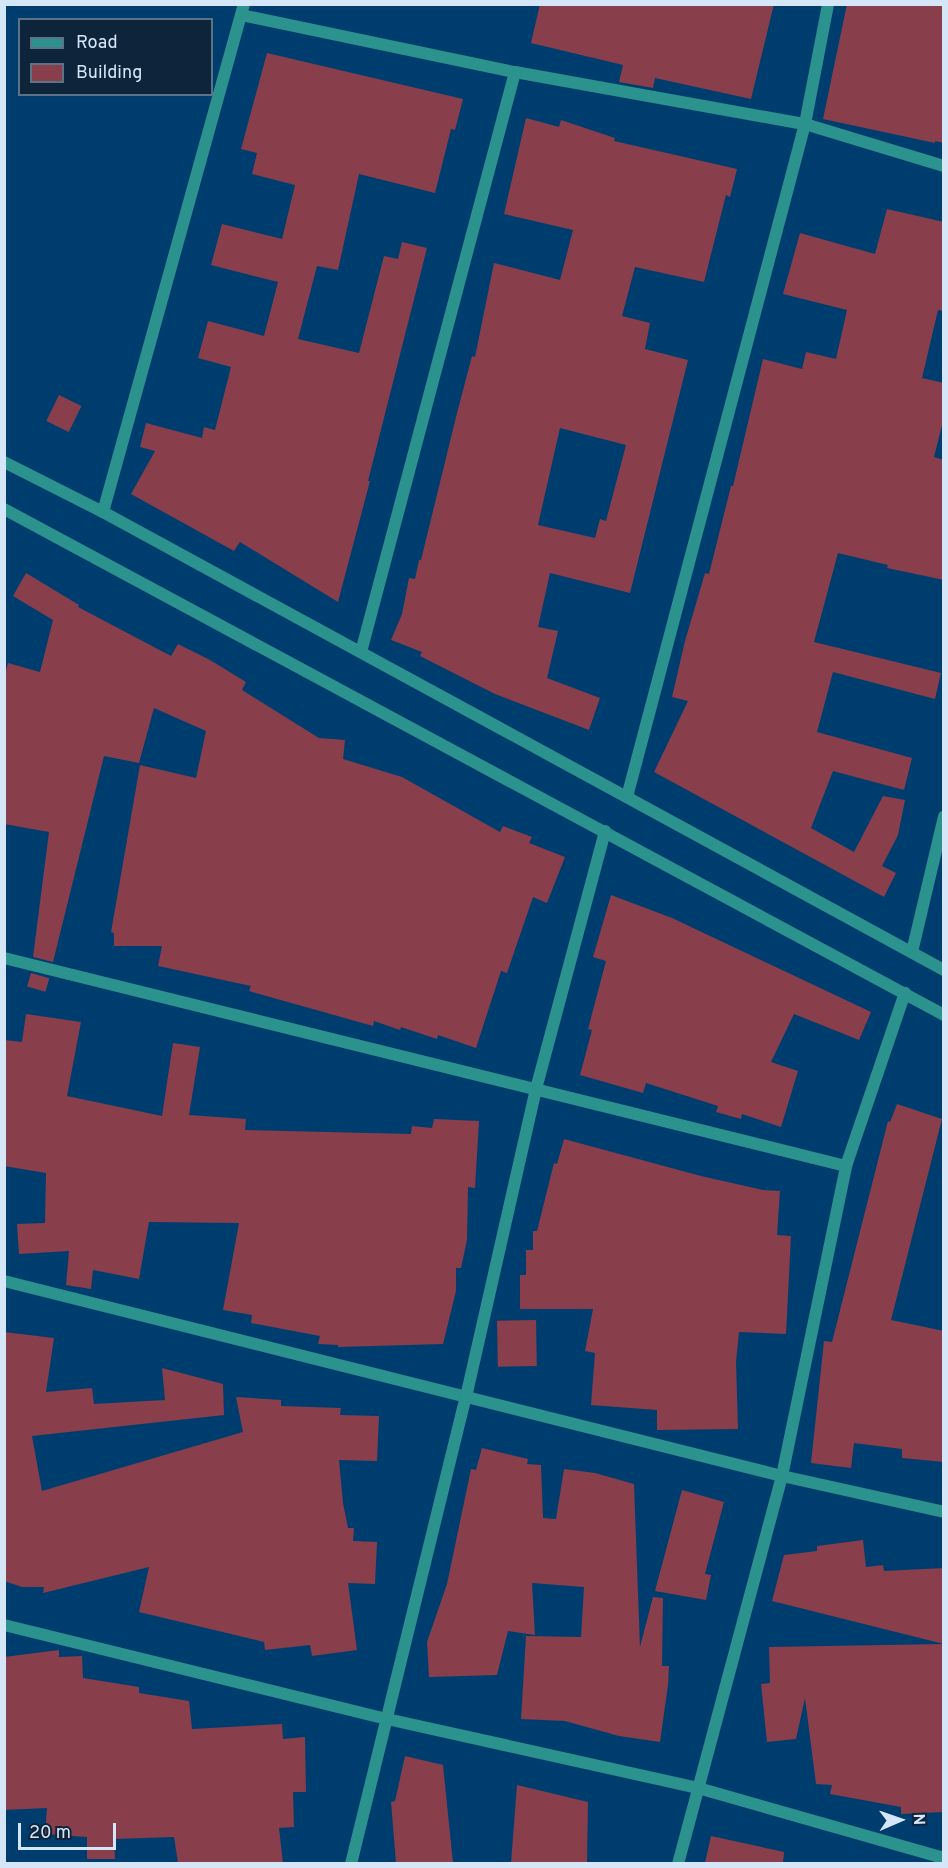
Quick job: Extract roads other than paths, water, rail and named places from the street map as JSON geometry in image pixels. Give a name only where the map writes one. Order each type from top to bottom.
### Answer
[{"type":"street","points":[[627,797],[805,124],[828,4]]},
{"type":"street","points":[[103,512],[242,10],[515,72],[805,124],[944,166]]},
{"type":"street","points":[[361,652],[515,72]]},
{"type":"street","points":[[4,462],[103,512],[944,970]]},
{"type":"street","points":[[4,509],[944,1015]]},
{"type":"street","points":[[912,952],[944,817]]},
{"type":"street","points":[[351,1863],[466,1397],[536,1089],[604,831]]},
{"type":"street","points":[[4,958],[846,1166]]},
{"type":"street","points":[[678,1863],[782,1476],[846,1166],[905,993]]},
{"type":"street","points":[[4,1281],[782,1476],[944,1512]]},
{"type":"street","points":[[4,1625],[387,1719],[698,1788],[944,1858]]}]
